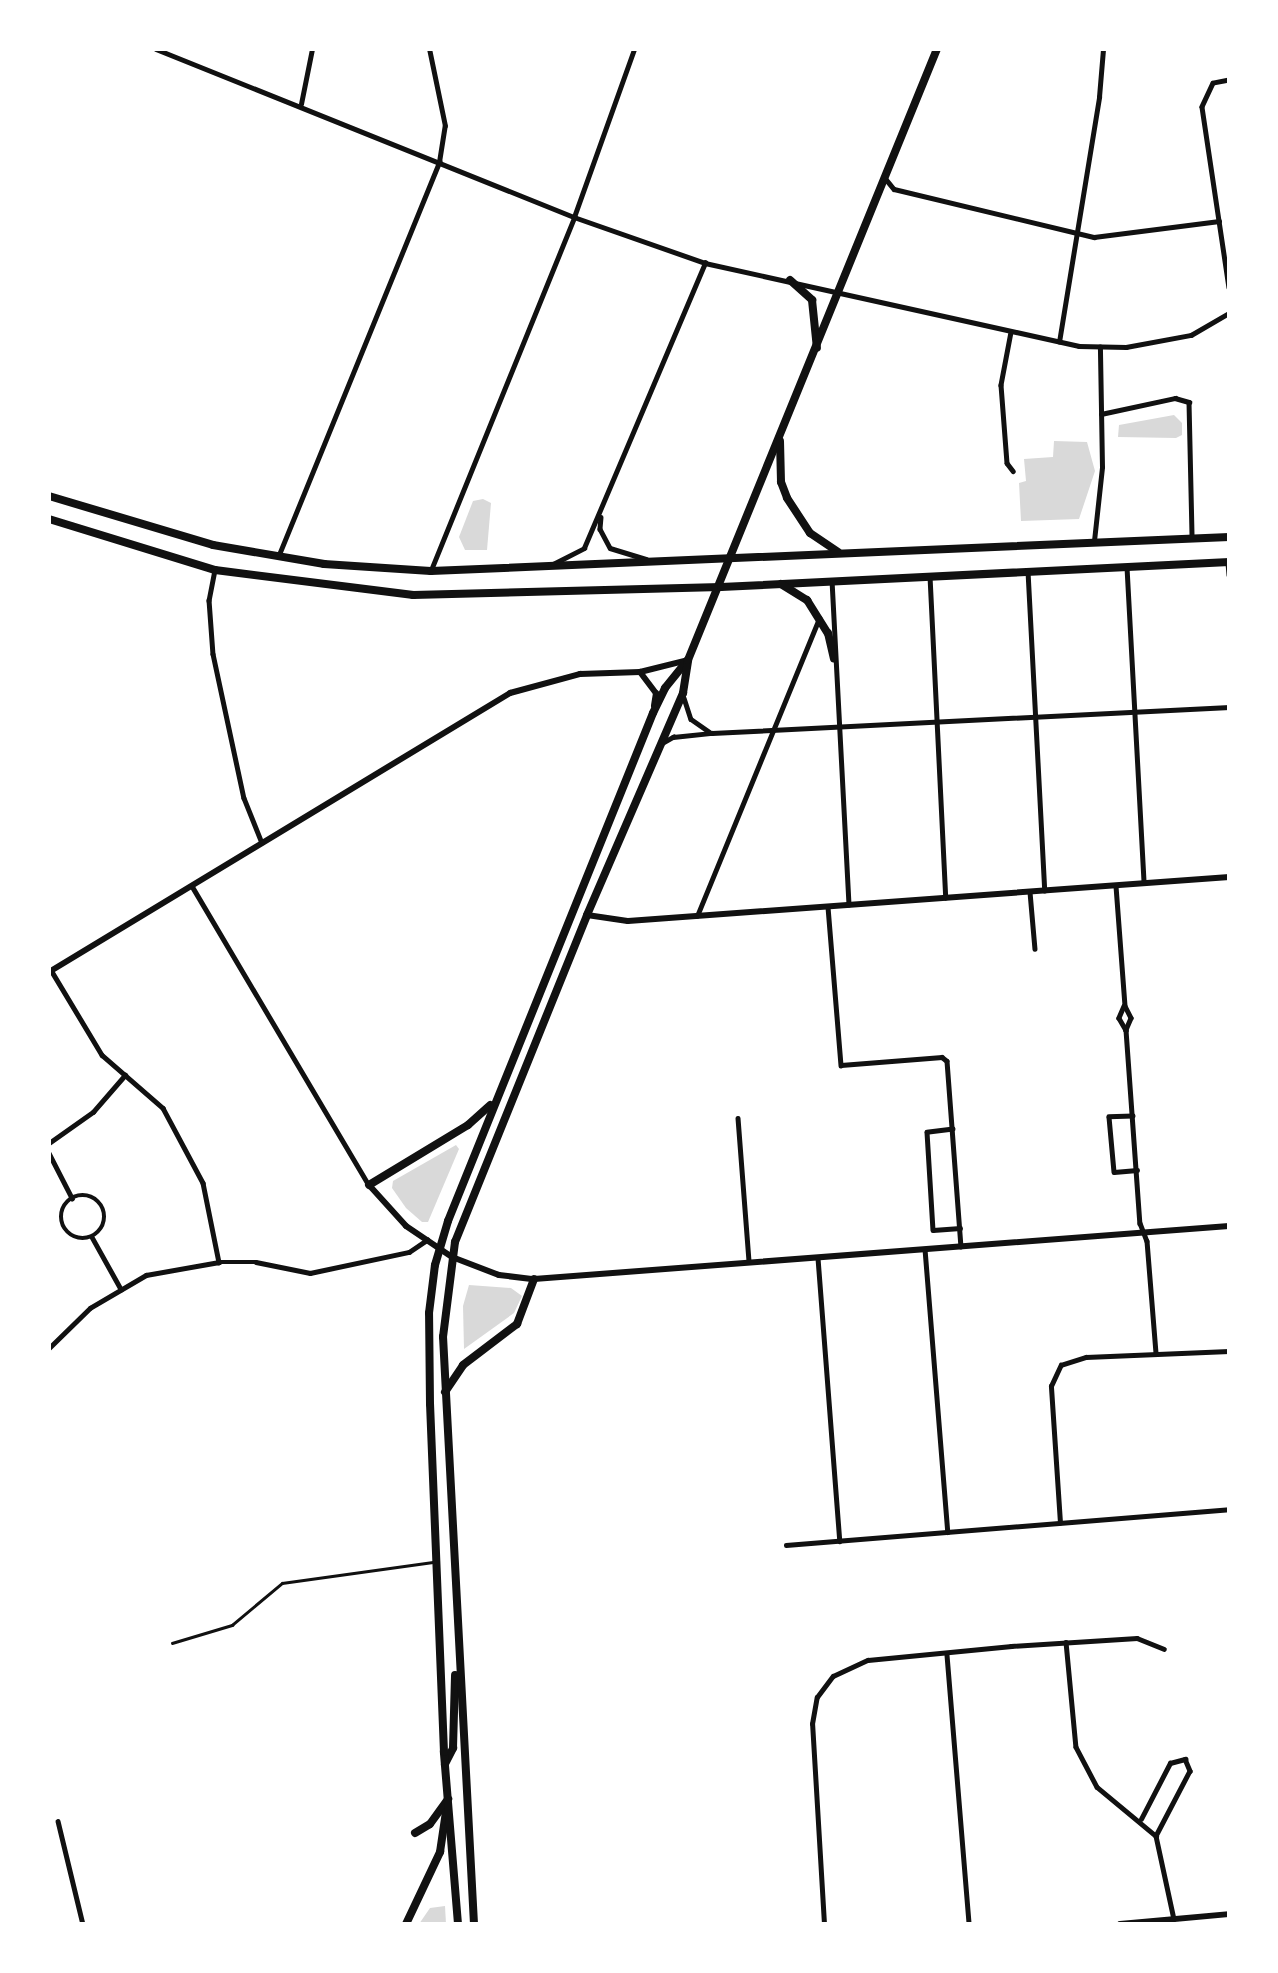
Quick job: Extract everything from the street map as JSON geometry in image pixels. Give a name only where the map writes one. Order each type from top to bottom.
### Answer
[{"type":"main road","points":[[458,1924],[445,1764],[428,1338],[439,1248],[497,1097],[653,713],[665,688],[688,660],[721,587],[937,49]]},
{"type":"main road","points":[[790,280],[812,300],[817,348]]},
{"type":"main road","points":[[780,442],[781,482],[787,498],[810,533],[838,552]]},
{"type":"main road","points":[[49,496],[178,537],[278,557],[431,571],[1229,537]]},
{"type":"main road","points":[[49,519],[215,570],[413,595],[721,587],[832,579],[1229,562]]},
{"type":"main road","points":[[781,584],[807,600],[820,617],[835,658]]},
{"type":"main road","points":[[474,1924],[445,1392],[444,1306],[452,1257],[462,1222],[587,915],[658,746],[684,693],[688,660]]},
{"type":"main road","points":[[369,1185],[468,1125],[497,1097]]},
{"type":"main road","points":[[445,1392],[463,1365],[517,1324],[534,1279]]},
{"type":"main road","points":[[445,1764],[453,1748],[457,1639]]},
{"type":"main road","points":[[415,1833],[430,1824],[448,1799]]},
{"type":"main road","points":[[406,1924],[440,1852],[448,1799]]},
{"type":"street","points":[[156,49],[179,52],[574,218],[705,262],[1011,332],[1100,347],[1126,347],[1191,335],[1229,313]]},
{"type":"street","points":[[301,104],[312,49]]},
{"type":"street","points":[[278,557],[439,162],[445,126],[429,49]]},
{"type":"street","points":[[431,571],[574,218],[634,49]]},
{"type":"street","points":[[1059,342],[1078,234],[1103,49]]},
{"type":"street","points":[[1229,80],[1213,83],[1202,107],[1229,287]]},
{"type":"street","points":[[884,177],[894,188],[1094,237],[1219,221]]},
{"type":"street","points":[[549,566],[582,551],[601,513],[705,262]]},
{"type":"street","points":[[1011,332],[1000,385],[1007,463],[1013,471]]},
{"type":"street","points":[[1094,544],[1102,467],[1100,347]]},
{"type":"street","points":[[1101,414],[1175,398],[1189,402],[1192,539]]},
{"type":"street","points":[[601,513],[600,529],[610,548],[653,561]]},
{"type":"street","points":[[1229,562],[1229,575]]},
{"type":"street","points":[[1126,566],[1144,883]]},
{"type":"street","points":[[215,570],[209,600],[213,654],[244,797],[262,843]]},
{"type":"street","points":[[1028,570],[1038,718],[1045,891]]},
{"type":"street","points":[[930,575],[946,898]]},
{"type":"street","points":[[832,579],[849,905]]},
{"type":"street","points":[[697,916],[820,617]]},
{"type":"street","points":[[219,1262],[202,1183],[163,1108],[102,1055],[50,971],[510,694],[545,681],[611,671],[640,672],[688,660]]},
{"type":"street","points":[[640,672],[656,693],[653,713]]},
{"type":"street","points":[[684,693],[691,719],[712,733]]},
{"type":"street","points":[[658,746],[673,737],[712,733],[839,729],[1229,707]]},
{"type":"street","points":[[587,915],[628,921],[1229,877]]},
{"type":"street","points":[[192,886],[369,1185],[406,1226],[452,1257],[499,1275],[534,1279],[1229,1226]]},
{"type":"street","points":[[1116,886],[1125,1006],[1132,1018],[1126,1030]]},
{"type":"street","points":[[1030,892],[1035,949]]},
{"type":"street","points":[[828,907],[841,1065],[942,1057],[948,1066],[961,1247]]},
{"type":"street","points":[[1125,1006],[1119,1018],[1126,1030],[1136,1170],[1156,1354]]},
{"type":"street","points":[[49,1143],[84,1120],[125,1075]]},
{"type":"street","points":[[1133,1116],[1109,1117],[1114,1172],[1136,1170]]},
{"type":"street","points":[[738,1118],[749,1263]]},
{"type":"street","points":[[953,1129],[927,1132],[933,1230],[960,1228]]},
{"type":"street","points":[[49,1153],[72,1198]]},
{"type":"street","points":[[93,1197],[103,1207],[105,1221],[92,1237],[77,1239],[61,1224],[62,1209],[72,1198],[93,1197]]},
{"type":"street","points":[[92,1237],[121,1289]]},
{"type":"street","points":[[49,1348],[90,1308],[146,1275],[219,1262],[256,1262],[310,1273],[409,1252],[427,1240]]},
{"type":"street","points":[[925,1249],[948,1532]]},
{"type":"street","points":[[818,1258],[839,1541]]},
{"type":"street","points":[[1060,1523],[1051,1386],[1055,1371],[1086,1357],[1229,1351]]},
{"type":"street","points":[[786,1545],[1229,1509]]},
{"type":"street","points":[[824,1924],[812,1724],[817,1697],[832,1676],[853,1664],[1066,1642],[1136,1638],[1164,1649]]},
{"type":"street","points":[[1066,1642],[1076,1747],[1097,1787],[1141,1819],[1156,1836],[1174,1919]]},
{"type":"street","points":[[947,1655],[969,1924]]},
{"type":"street","points":[[1141,1819],[1170,1763],[1185,1759],[1190,1771],[1156,1836]]},
{"type":"street","points":[[58,1821],[83,1924]]},
{"type":"street","points":[[1120,1924],[1229,1914]]},
{"type":"lane","points":[[172,1643],[232,1625],[282,1583],[418,1560],[436,1562]]},
{"type":"shaded area","points":[[1174,415],[1182,423],[1182,435],[1176,438],[1118,437],[1119,425]]},
{"type":"shaded area","points":[[1054,441],[1087,442],[1095,471],[1079,519],[1021,521],[1019,483],[1026,481],[1024,459],[1053,457]]},
{"type":"shaded area","points":[[483,499],[491,503],[487,550],[465,550],[459,537],[473,501]]},
{"type":"shaded area","points":[[456,1145],[459,1149],[428,1222],[422,1222],[406,1208],[392,1188],[393,1181]]},
{"type":"shaded area","points":[[469,1285],[511,1288],[522,1296],[514,1313],[464,1349],[463,1306]]},
{"type":"shaded area","points":[[445,1906],[446,1924],[419,1924],[430,1908]]}]
